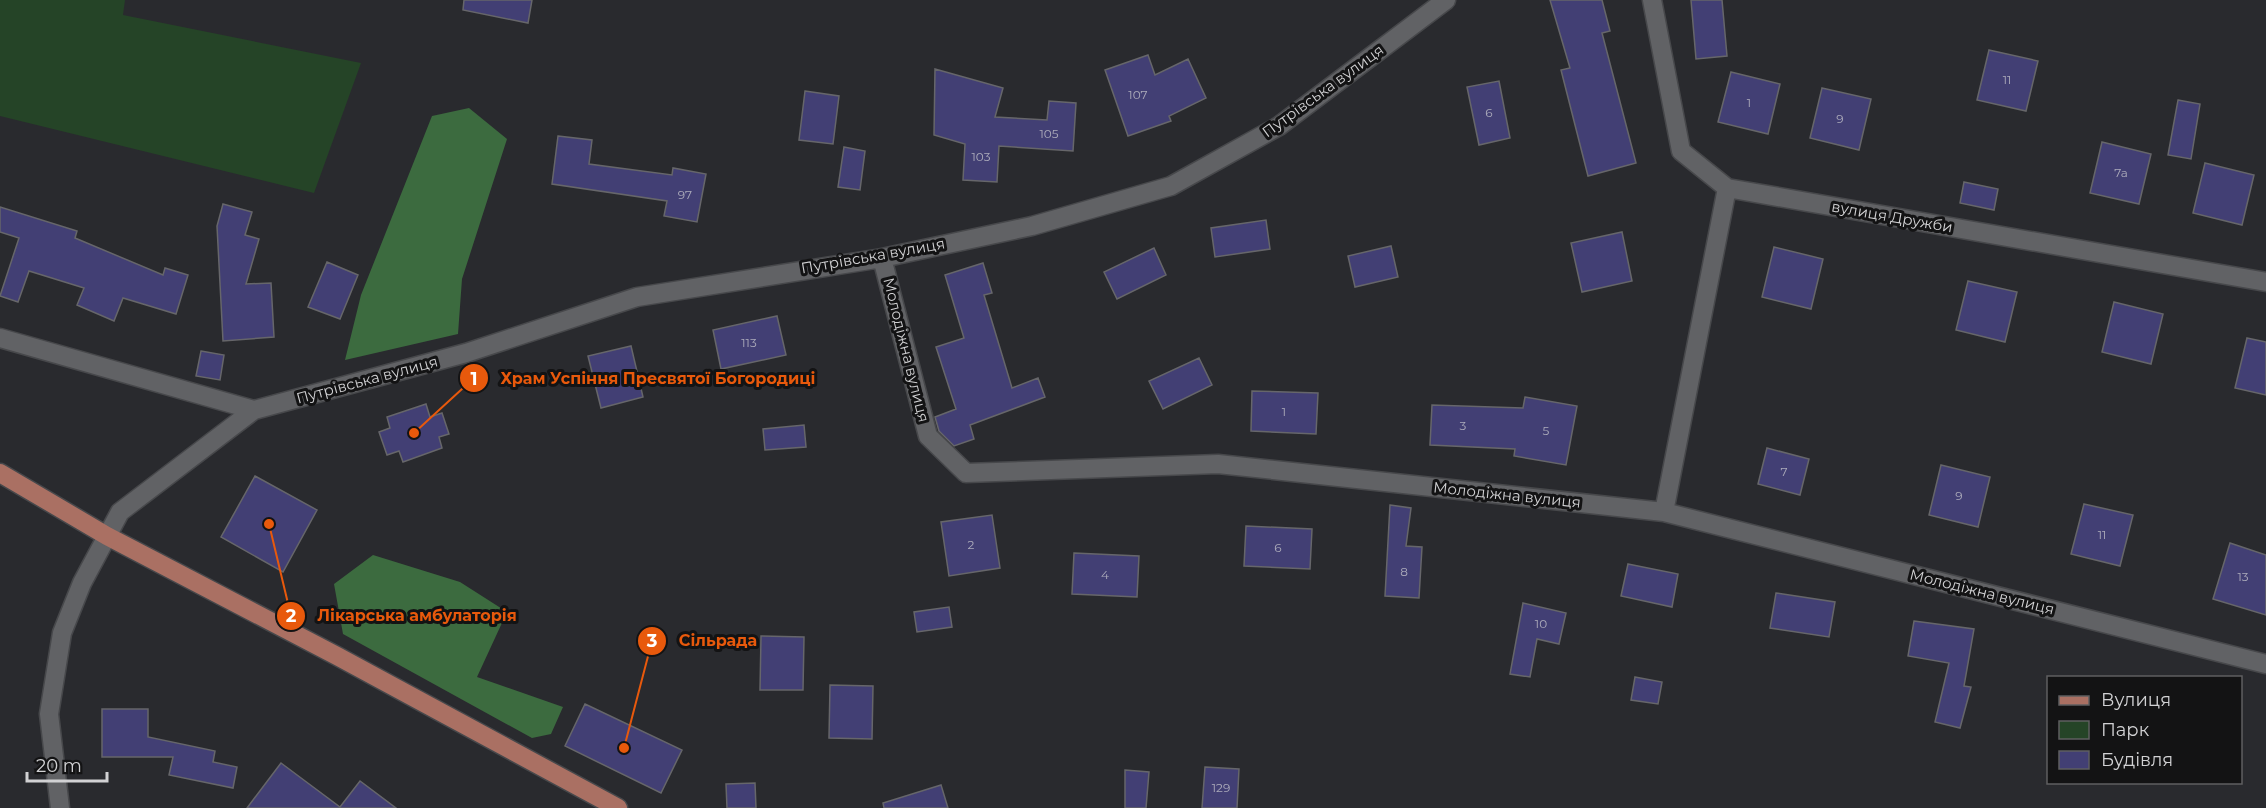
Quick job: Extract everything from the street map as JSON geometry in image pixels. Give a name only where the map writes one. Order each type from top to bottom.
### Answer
[{"type":"main road","points":[[0,473],[107,536],[337,656],[618,808]]},
{"type":"street","name":"Путрівська вулиця","points":[[60,808],[49,714],[62,633],[82,583],[120,512],[254,410],[466,353],[637,297],[882,258],[1032,226],[1171,186],[1280,126],[1446,0]]},
{"type":"street","name":"вулиця Дружби","points":[[1652,0],[1681,151],[1727,188],[2266,282]]},
{"type":"street","points":[[1664,512],[1727,188]]},
{"type":"street","name":"Молодіжна вулиця","points":[[882,258],[928,436],[966,473],[1218,464],[1664,512],[2266,664]]},
{"type":"street","points":[[0,338],[254,410]]},
{"type":"green space","points":[[0,0],[125,0],[123,15],[361,63],[314,193],[0,116]]},
{"type":"green space","points":[[469,108],[507,139],[462,279],[458,334],[345,360],[361,295],[432,116]]},
{"type":"green space","points":[[373,555],[460,582],[507,612],[477,677],[563,707],[551,734],[532,738],[343,634],[334,584]]},
{"type":"building","points":[[464,0],[532,0],[528,23],[463,10]]},
{"type":"building","points":[[1550,0],[1602,0],[1610,31],[1602,33],[1636,163],[1588,176],[1561,70],[1570,68]]},
{"type":"building","points":[[1691,0],[1722,0],[1727,56],[1696,59]]},
{"type":"building","points":[[1989,50],[2038,61],[2026,111],[1977,100]]},
{"type":"building","points":[[1148,55],[1155,75],[1188,59],[1206,98],[1169,116],[1171,121],[1128,136],[1105,70]]},
{"type":"building","points":[[935,69],[1003,88],[995,117],[1047,120],[1049,101],[1076,103],[1073,151],[999,146],[997,182],[963,180],[965,144],[934,135]]},
{"type":"building","points":[[1731,72],[1780,84],[1768,134],[1718,122]]},
{"type":"building","points":[[1499,81],[1510,138],[1479,145],[1467,87]]},
{"type":"building","points":[[1822,88],[1871,99],[1859,150],[1810,138]]},
{"type":"building","points":[[805,91],[839,96],[833,144],[799,140]]},
{"type":"building","points":[[2178,100],[2200,104],[2191,159],[2168,155]]},
{"type":"building","points":[[558,136],[592,140],[589,164],[672,175],[673,168],[706,174],[697,222],[664,216],[667,201],[552,184]]},
{"type":"building","points":[[2102,142],[2151,154],[2139,204],[2090,193]]},
{"type":"building","points":[[844,147],[865,151],[860,190],[838,187]]},
{"type":"building","points":[[2205,163],[2254,175],[2242,225],[2193,213]]},
{"type":"building","points":[[1964,182],[1998,189],[1994,210],[1960,203]]},
{"type":"building","points":[[223,204],[252,212],[245,235],[259,239],[246,284],[271,283],[274,337],[223,341],[217,226]]},
{"type":"building","points":[[0,207],[77,231],[75,238],[163,275],[165,268],[188,275],[176,314],[123,298],[114,321],[77,305],[84,288],[29,271],[18,302],[0,296],[19,238],[0,232]]},
{"type":"building","points":[[1266,220],[1270,249],[1215,257],[1211,228]]},
{"type":"building","points":[[1622,232],[1632,281],[1582,292],[1571,243]]},
{"type":"building","points":[[1391,246],[1398,277],[1355,287],[1348,256]]},
{"type":"building","points":[[1774,247],[1823,259],[1811,309],[1762,297]]},
{"type":"building","points":[[1154,248],[1166,275],[1117,299],[1104,272]]},
{"type":"building","points":[[327,262],[358,275],[340,319],[308,307]]},
{"type":"building","points":[[983,263],[992,293],[984,295],[1012,388],[1038,378],[1045,397],[970,425],[974,439],[954,446],[939,431],[935,417],[956,409],[936,347],[964,338],[945,275]]},
{"type":"building","points":[[1968,281],[2017,292],[2005,342],[1956,330]]},
{"type":"building","points":[[2114,302],[2163,314],[2151,364],[2102,352]]},
{"type":"building","points":[[777,316],[786,355],[721,369],[713,330]]},
{"type":"building","points":[[2247,338],[2266,342],[2266,395],[2235,388]]},
{"type":"building","points":[[631,346],[643,397],[601,408],[588,356]]},
{"type":"building","points":[[201,351],[224,355],[220,380],[196,376]]},
{"type":"building","points":[[1199,358],[1212,385],[1163,409],[1149,381]]},
{"type":"building","points":[[1252,391],[1318,393],[1316,434],[1251,431]]},
{"type":"building","points":[[1525,397],[1577,406],[1566,465],[1514,456],[1515,449],[1430,445],[1432,405],[1523,408]]},
{"type":"building","points":[[426,404],[430,417],[442,413],[449,434],[439,437],[442,448],[403,462],[399,451],[387,455],[379,432],[390,428],[387,417]]},
{"type":"building","points":[[804,425],[806,447],[765,450],[763,429]]},
{"type":"building","points":[[1767,448],[1809,459],[1800,495],[1758,484]]},
{"type":"building","points":[[1941,465],[1990,477],[1978,527],[1929,515]]},
{"type":"building","points":[[255,476],[317,510],[283,572],[221,537]]},
{"type":"building","points":[[2084,504],[2133,515],[2120,566],[2071,554]]},
{"type":"building","points":[[1390,505],[1411,508],[1406,546],[1422,547],[1419,598],[1385,596]]},
{"type":"building","points":[[992,515],[1000,568],[949,576],[941,522]]},
{"type":"building","points":[[1246,526],[1312,529],[1310,569],[1244,566]]},
{"type":"building","points":[[2230,543],[2266,555],[2266,615],[2213,599]]},
{"type":"building","points":[[1074,553],[1139,556],[1137,597],[1072,594]]},
{"type":"building","points":[[1628,564],[1678,574],[1672,607],[1621,596]]},
{"type":"building","points":[[1776,593],[1835,602],[1829,637],[1770,628]]},
{"type":"building","points":[[1523,603],[1566,613],[1559,644],[1537,639],[1530,677],[1510,674]]},
{"type":"building","points":[[949,607],[952,627],[917,632],[914,612]]},
{"type":"building","points":[[1914,621],[1974,629],[1964,686],[1971,687],[1960,728],[1935,722],[1949,663],[1908,656]]},
{"type":"building","points":[[761,636],[804,637],[803,690],[760,690]]},
{"type":"building","points":[[1635,677],[1662,682],[1658,704],[1631,700]]},
{"type":"building","points":[[830,685],[873,686],[872,739],[829,738]]},
{"type":"building","points":[[585,704],[682,750],[661,793],[565,746]]},
{"type":"building","points":[[102,709],[148,709],[148,737],[215,751],[213,762],[237,767],[233,788],[169,775],[173,757],[102,757]]},
{"type":"building","points":[[281,763],[340,807],[360,781],[396,808],[247,808]]},
{"type":"building","points":[[1205,767],[1239,769],[1237,808],[1202,808]]},
{"type":"building","points":[[1125,770],[1149,772],[1146,808],[1125,808]]},
{"type":"building","points":[[755,783],[756,808],[727,808],[726,784]]},
{"type":"building","points":[[941,785],[948,808],[884,808],[883,803]]},
{"type":"place","name":"Храм Успіння Пресвятої Богородиці","points":[[414,433]]},
{"type":"place","name":"Лікарська амбулаторія","points":[[269,524]]},
{"type":"place","name":"Сільрада","points":[[624,748]]}]
